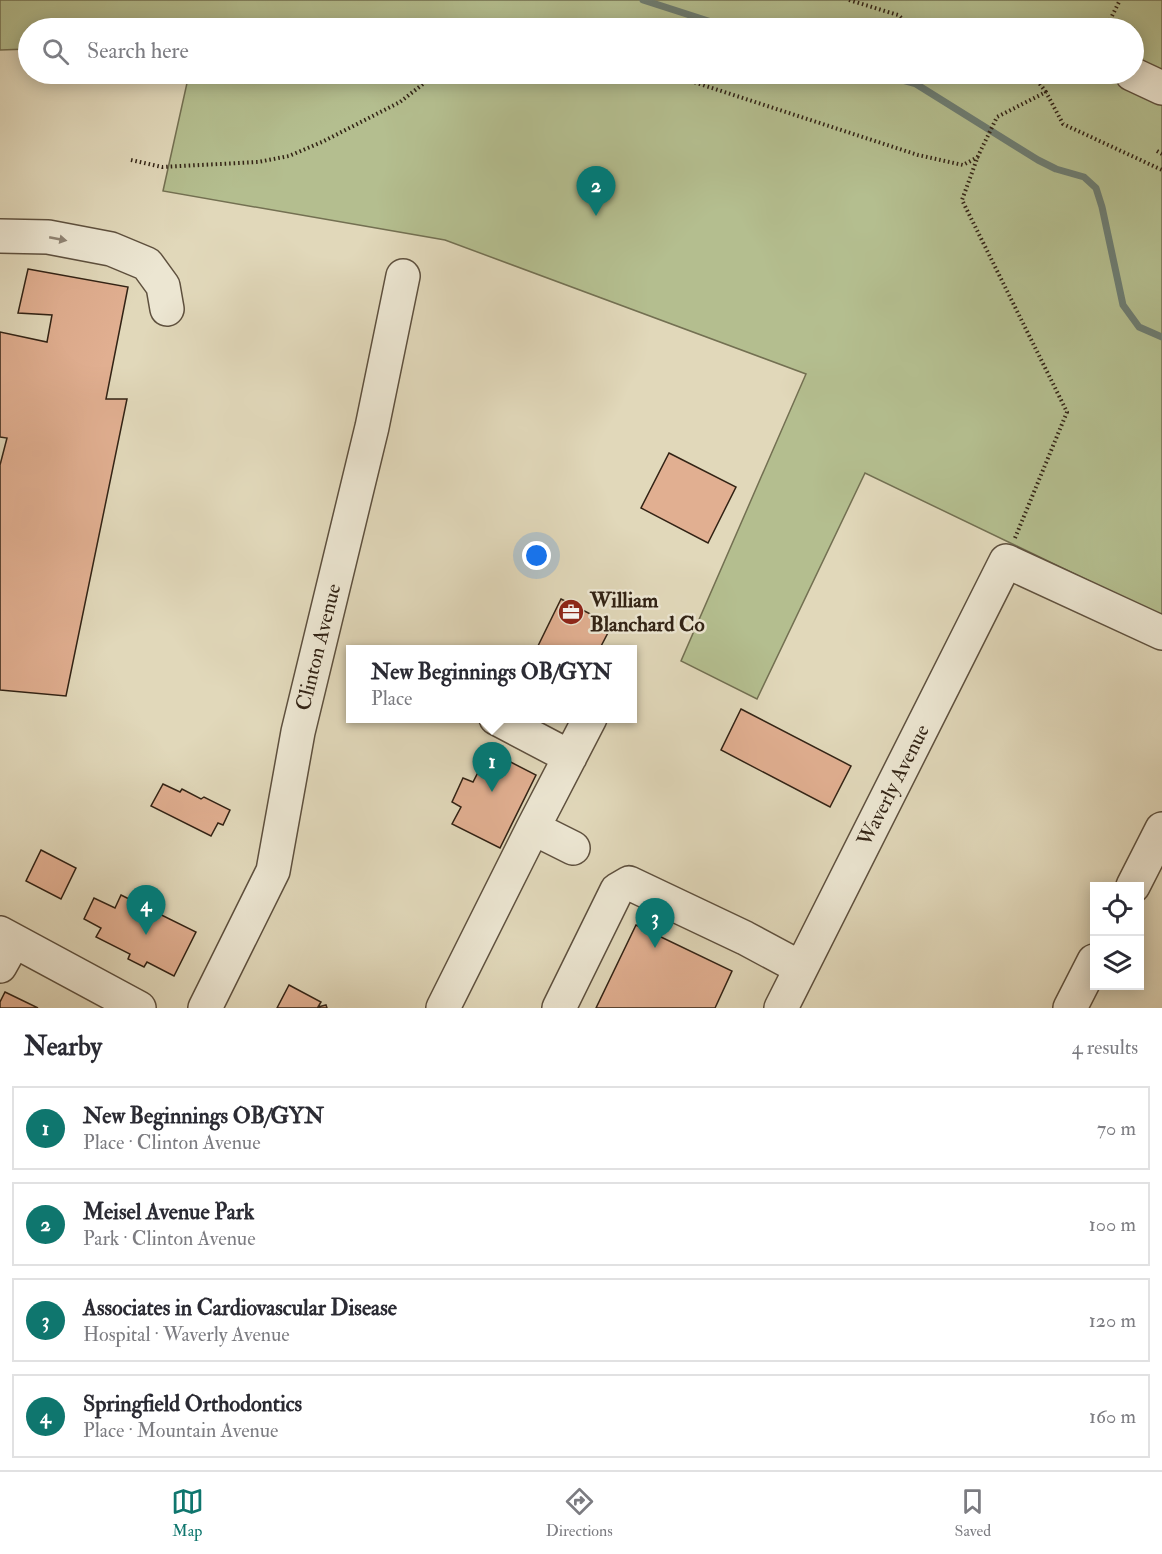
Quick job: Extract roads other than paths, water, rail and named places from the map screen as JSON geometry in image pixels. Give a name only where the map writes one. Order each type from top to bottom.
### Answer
[{"type":"street","points":[[1144,80],[1162,88]]},
{"type":"street","points":[[0,236],[48,237],[111,249],[147,264],[164,286],[167,309]]},
{"type":"street","name":"Clinton Avenue","points":[[205,1008],[273,871],[298,732],[372,427],[403,276]]},
{"type":"street","name":"Waverly Avenue","points":[[781,1008],[1006,561],[1162,633]]},
{"type":"street","points":[[505,723],[570,757]]},
{"type":"street","points":[[443,1008],[587,723]]},
{"type":"street","points":[[533,828],[573,848]]},
{"type":"street","points":[[1134,882],[1162,829]]},
{"type":"street","points":[[559,1008],[617,891],[630,883],[745,938],[801,968]]},
{"type":"street","points":[[5,947],[104,1000],[139,1008]]},
{"type":"street","points":[[1070,1008],[1090,970]]},
{"type":"waterway","points":[[643,0],[699,18]]},
{"type":"waterway","points":[[916,84],[1038,160],[1056,169],[1084,177],[1096,188],[1123,305],[1139,327],[1162,337]]},
{"type":"place","name":"Meisel Avenue Park","points":[[596,216]]},
{"type":"place","name":"William Blanchard Co","points":[[571,612]]},
{"type":"place","name":"New Beginnings OB/GYN","points":[[492,792]]},
{"type":"place","name":"Springfield Orthodontics","points":[[146,935]]},
{"type":"place","name":"Associates in Cardiovascular Disease","points":[[655,948]]}]
